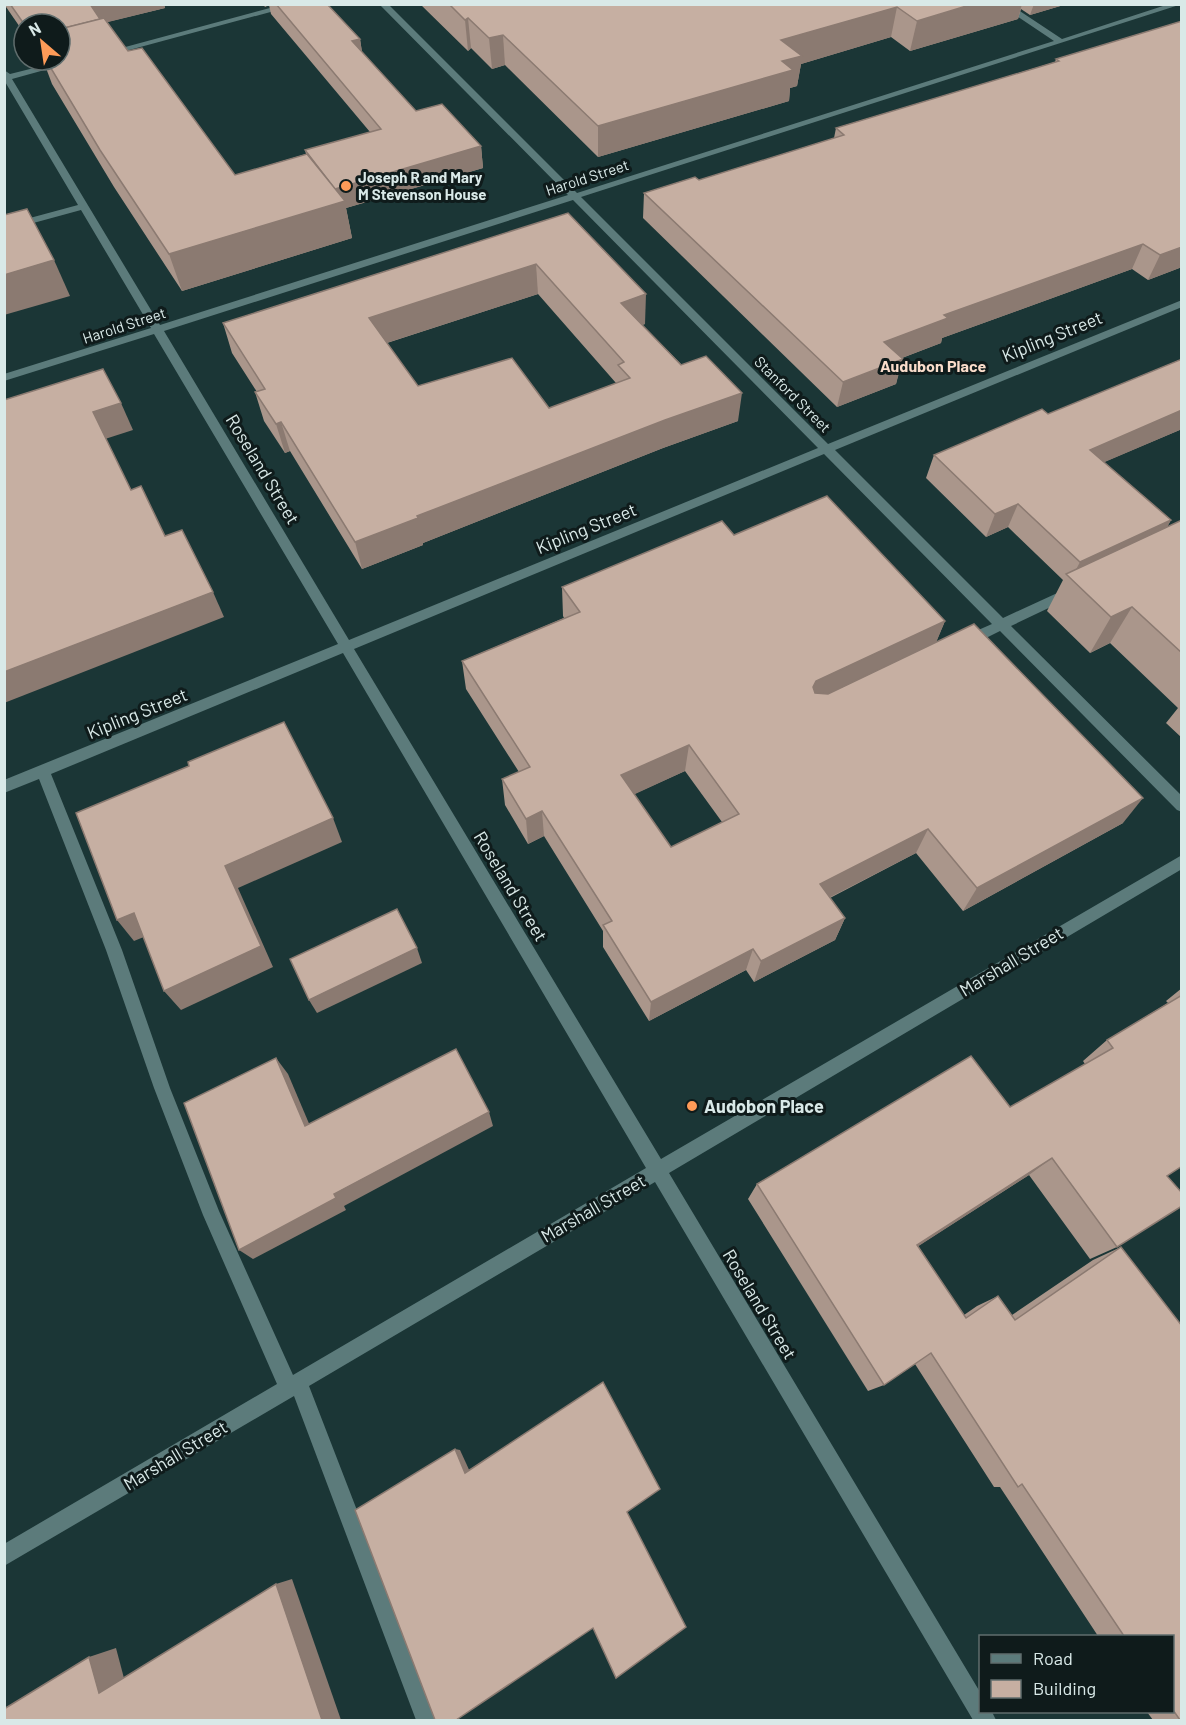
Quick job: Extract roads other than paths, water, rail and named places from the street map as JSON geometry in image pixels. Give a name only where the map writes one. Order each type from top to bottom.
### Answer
[{"type":"street","points":[[94,56],[296,4]]},
{"type":"street","name":"Stanford Street","points":[[383,4],[1182,806]]},
{"type":"street","points":[[1003,4],[1061,42]]},
{"type":"street","name":"Harold Street","points":[[4,378],[1179,4]]},
{"type":"street","points":[[6,76],[24,72]]},
{"type":"street","name":"Roseland Street","points":[[6,76],[979,1710]]},
{"type":"street","points":[[4,228],[84,206]]},
{"type":"street","name":"Kipling Street","points":[[4,787],[1182,303]]},
{"type":"street","points":[[952,649],[1087,584]]},
{"type":"street","points":[[43,771],[114,950],[162,1088],[212,1215],[293,1385],[427,1720]]},
{"type":"street","name":"Marshall Street","points":[[4,1556],[1182,861]]},
{"type":"place","name":"Joseph R and Mary M Stevenson House","points":[[346,186]]},
{"type":"place","name":"Audobon Place","points":[[692,1106]]},
{"type":"district","name":"Audubon Place","points":[[933,365]]}]
